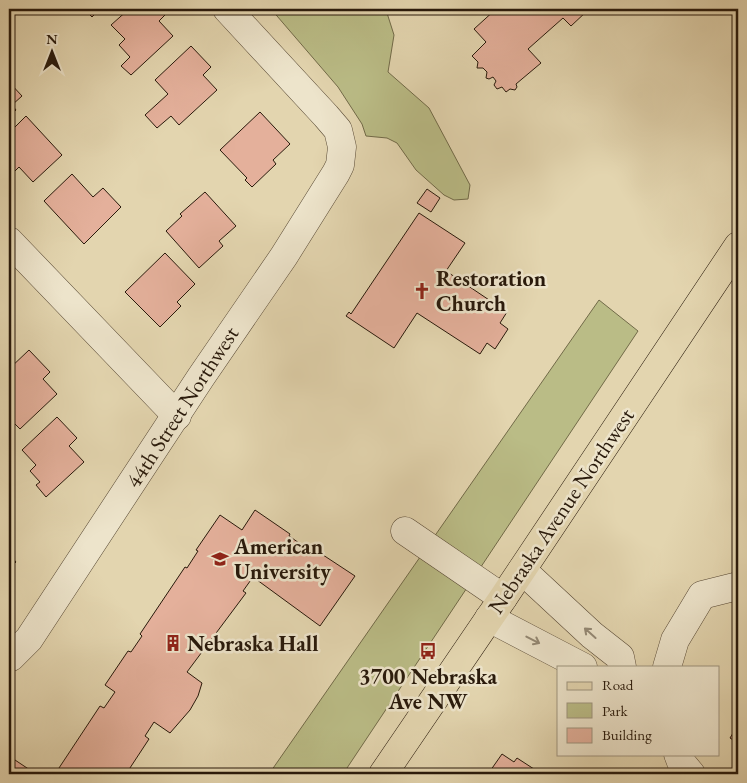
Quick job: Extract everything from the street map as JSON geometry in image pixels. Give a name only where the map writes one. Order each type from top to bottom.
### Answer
[{"type":"main road","name":"Nebraska Avenue Northwest","points":[[383,774],[522,570],[738,246]]},
{"type":"street","name":"44th Street Northwest","points":[[9,658],[29,639],[245,311],[284,256],[340,165],[342,147],[338,130],[227,9]]},
{"type":"street","points":[[9,240],[176,416]]},
{"type":"street","points":[[405,531],[496,608],[582,666]]},
{"type":"street","points":[[522,570],[592,635],[620,657],[622,666]]},
{"type":"street","points":[[667,666],[675,640],[702,595],[738,586]]},
{"type":"street","points":[[679,756],[681,762],[691,774]]},
{"type":"green space","points":[[271,9],[382,9],[387,13],[394,35],[388,72],[429,108],[470,185],[468,199],[454,200],[444,195],[416,170],[397,143],[387,138],[366,136],[362,124],[338,87]]},
{"type":"green space","points":[[599,300],[638,331],[343,774],[269,774]]},
{"type":"building","points":[[84,9],[100,9],[92,17]]},
{"type":"building","points":[[129,9],[162,9],[166,14],[159,21],[173,36],[131,75],[121,66],[130,57],[119,45],[125,39],[111,25]]},
{"type":"building","points":[[496,9],[585,9],[587,11],[571,26],[563,18],[528,49],[541,63],[516,84],[515,90],[510,89],[506,92],[502,87],[497,89],[494,85],[496,81],[493,77],[486,78],[487,72],[483,68],[477,68],[478,62],[472,56],[486,42],[474,29]]},
{"type":"building","points":[[191,46],[211,67],[203,75],[217,90],[179,125],[171,116],[157,128],[145,115],[168,94],[155,80]]},
{"type":"building","points":[[9,82],[22,96],[12,105],[16,110],[9,117]]},
{"type":"building","points":[[260,112],[290,144],[273,160],[276,164],[252,187],[245,180],[247,178],[220,150]]},
{"type":"building","points":[[26,116],[62,155],[33,182],[19,167],[15,171],[9,164],[9,133]]},
{"type":"building","points":[[72,174],[93,197],[103,188],[121,207],[84,244],[44,201]]},
{"type":"building","points":[[427,189],[440,198],[431,212],[417,203]]},
{"type":"building","points":[[205,192],[236,226],[219,241],[223,246],[199,268],[166,231],[182,216],[180,214]]},
{"type":"building","name":"Restoration Church","points":[[419,213],[465,243],[446,271],[507,312],[500,323],[508,329],[495,349],[487,343],[480,354],[417,313],[394,348],[346,316],[349,312],[351,314]]},
{"type":"building","points":[[165,253],[195,284],[177,302],[181,306],[160,327],[125,292]]},
{"type":"building","points":[[29,350],[50,372],[43,379],[57,394],[20,429],[9,418],[9,369]]},
{"type":"building","points":[[57,417],[77,438],[69,446],[84,462],[46,497],[36,485],[40,482],[30,471],[36,465],[22,450]]},
{"type":"building","name":"Nebraska Hall","points":[[255,510],[315,554],[317,551],[355,576],[320,626],[253,577],[243,591],[246,593],[187,672],[202,683],[198,696],[190,710],[170,733],[154,722],[145,736],[149,739],[126,774],[62,774],[57,771],[100,706],[104,708],[115,692],[105,685],[128,651],[131,652],[142,636],[140,634],[185,567],[187,568],[198,551],[196,550],[220,515],[242,530]]},
{"type":"building","points":[[9,554],[16,562],[9,569]]},
{"type":"building","points":[[738,725],[738,743],[730,738]]},
{"type":"building","points":[[502,754],[514,762],[517,758],[537,771],[535,774],[488,774]]},
{"type":"building","points":[[9,756],[36,774],[9,774]]},
{"type":"place","name":"Restoration Church","points":[[422,291]]},
{"type":"place","name":"American University","points":[[220,559]]},
{"type":"place","name":"Nebraska Hall","points":[[173,643]]},
{"type":"place","name":"3700 Nebraska Ave NW","points":[[428,651]]}]
